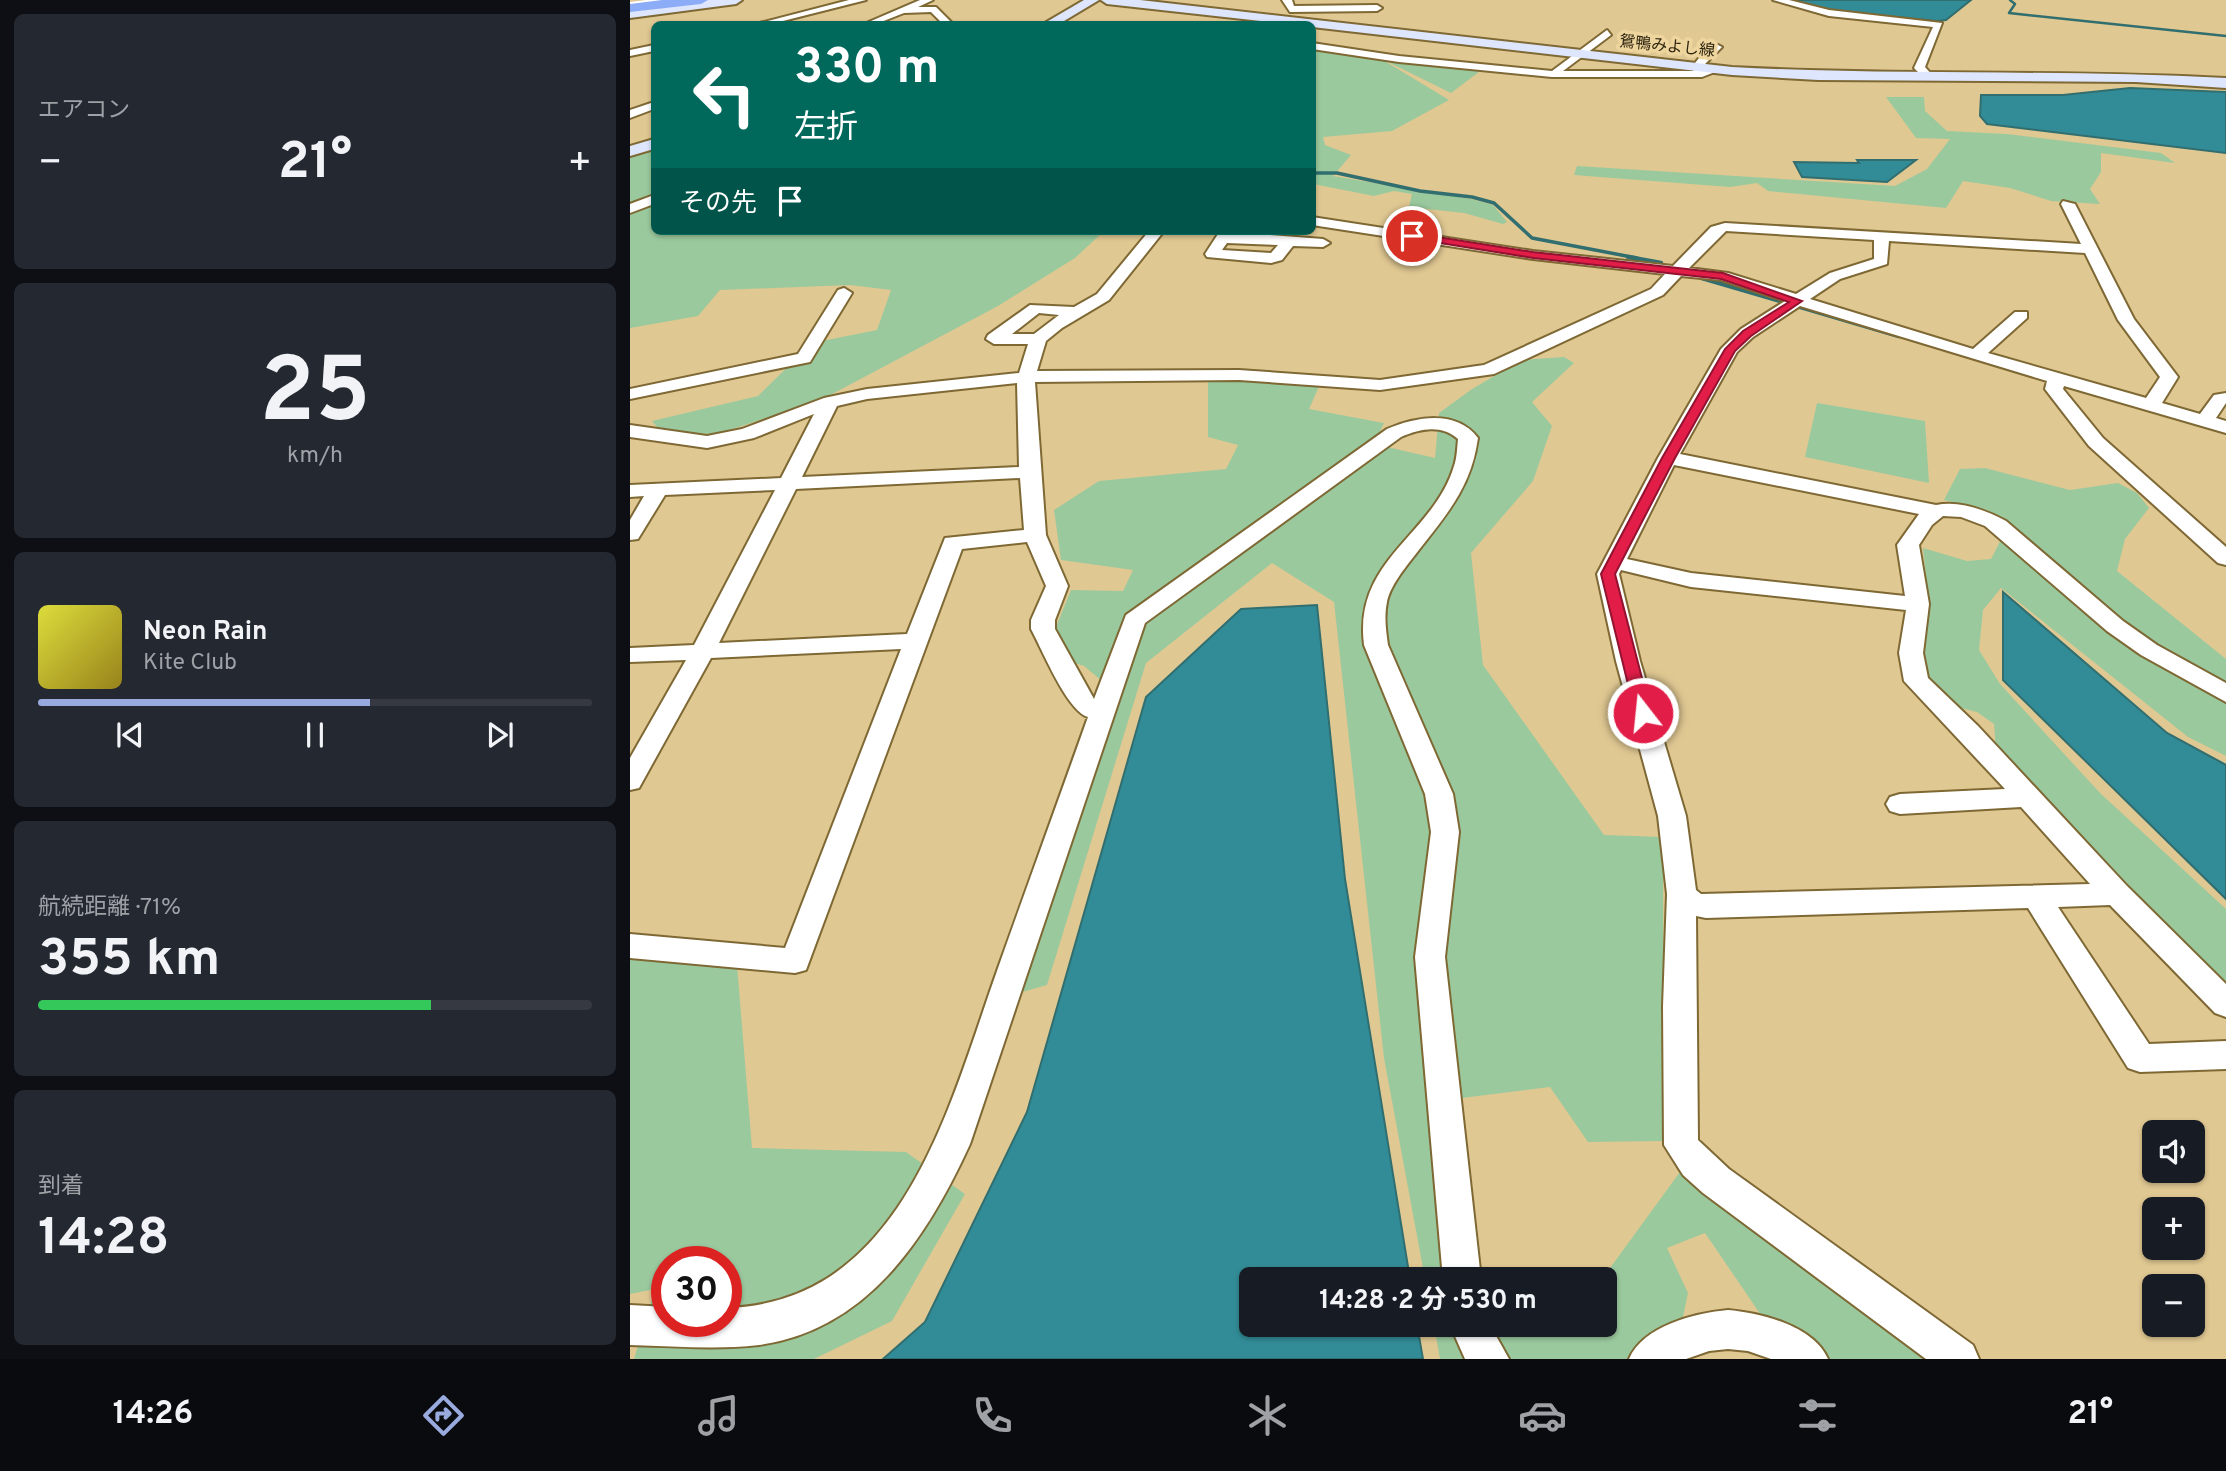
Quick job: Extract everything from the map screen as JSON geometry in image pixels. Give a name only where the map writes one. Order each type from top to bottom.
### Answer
[{"type":"highway","points":[[630,6],[673,0]]},
{"type":"highway","points":[[630,6],[701,0]]},
{"type":"main road","points":[[630,14],[736,0]]},
{"type":"main road","points":[[1055,21],[1093,0]]},
{"type":"main road","name":"鴛鴨みよし線","points":[[1107,0],[1287,21]]},
{"type":"main road","name":"鴛鴨みよし線","points":[[1316,24],[1715,70],[1818,76],[2176,79],[2226,83]]},
{"type":"main road","points":[[630,151],[651,145]]},
{"type":"street","points":[[793,21],[862,0]]},
{"type":"street","points":[[886,21],[898,12],[928,0]]},
{"type":"street","points":[[1287,0],[1290,9],[1381,6],[1316,38]]},
{"type":"street","points":[[1778,0],[1829,13],[1939,25],[1919,68],[1928,77]]},
{"type":"street","points":[[898,12],[933,9],[945,21]]},
{"type":"street","points":[[1552,75],[1607,33]]},
{"type":"street","points":[[1696,68],[1717,47],[1712,45]]},
{"type":"street","points":[[1316,46],[1552,75],[1702,74],[1715,70]]},
{"type":"street","points":[[630,53],[651,49]]},
{"type":"street","points":[[630,59],[651,61]]},
{"type":"street","points":[[631,114],[651,106]]},
{"type":"street","points":[[631,114],[651,116]]},
{"type":"street","points":[[630,209],[651,200]]},
{"type":"street","points":[[2068,204],[2126,320],[2169,377],[2151,405]]},
{"type":"street","points":[[1316,222],[1533,255],[1679,269],[1730,278],[1976,355],[2226,427]]},
{"type":"street","points":[[630,431],[693,442],[729,439],[830,402],[867,394],[1074,374],[1239,375],[1380,385],[1488,370],[1657,292],[1716,230],[1725,227],[2089,249]]},
{"type":"street","points":[[1075,312],[1036,308],[994,339],[1038,339],[1075,312],[1103,297],[1154,235]]},
{"type":"street","points":[[1224,235],[1212,254],[1271,258],[1277,257],[1288,242],[1323,243]]},
{"type":"street","points":[[1881,236],[1882,261],[1835,276],[1747,333],[1730,349],[1668,458],[1617,563],[1608,574],[1628,661],[1672,816],[1682,894],[1679,1006],[1681,1144],[1716,1181],[1959,1359]]},
{"type":"street","points":[[630,394],[804,358],[844,293]]},
{"type":"street","points":[[1976,355],[2021,315]]},
{"type":"street","points":[[1038,339],[1026,378],[1029,472],[1035,535],[1057,586],[1044,620],[1044,629],[1082,701],[1089,709],[1101,711]]},
{"type":"street","points":[[2056,378],[2054,389],[2096,442],[2226,558]]},
{"type":"street","points":[[2204,421],[2220,399],[2226,398]]},
{"type":"street","points":[[630,781],[702,653],[830,402]]},
{"type":"street","points":[[630,1325],[739,1327],[800,1315],[845,1288],[898,1243],[926,1201],[953,1144],[1134,620],[1394,433],[1406,427],[1430,424],[1455,428],[1468,438],[1464,467],[1448,499],[1396,565],[1376,599],[1373,624],[1377,645],[1393,687],[1439,794],[1446,832],[1430,957],[1461,1267]]},
{"type":"street","points":[[1668,458],[1936,511],[1964,511],[1999,524],[2115,626],[2149,650],[2226,694]]},
{"type":"street","points":[[630,491],[1029,472]]},
{"type":"street","points":[[630,534],[646,513],[657,490]]},
{"type":"street","points":[[1936,511],[1923,521],[1908,545],[1918,604],[1911,653],[1916,681],[1969,732],[2117,894],[2226,1004]]},
{"type":"street","points":[[630,946],[796,961],[953,542],[1035,535]]},
{"type":"street","points":[[1617,563],[1691,580],[1918,604]]},
{"type":"street","points":[[630,655],[916,641]]},
{"type":"street","points":[[1900,804],[2026,797]]},
{"type":"street","points":[[1682,894],[1691,903],[1706,907],[2117,894]]},
{"type":"street","points":[[2037,898],[2140,1058],[2226,1055]]},
{"type":"street","points":[[1650,1359],[1700,1331],[1733,1328],[1787,1344],[1808,1359]]},
{"type":"street","points":[[1475,1337],[1489,1359]]},
{"type":"green space","points":[[1316,49],[1383,60],[1449,100],[1392,131],[1323,137],[1325,145],[1351,155],[1333,176],[1471,199],[1493,205],[1507,222],[1503,224],[1464,213],[1409,207],[1412,194],[1394,191],[1374,196],[1316,185]]},
{"type":"green space","points":[[1394,60],[1483,69],[1451,93],[1390,63]]},
{"type":"green space","points":[[1886,97],[1924,97],[1925,111],[1947,131],[2007,134],[2161,153],[2175,163],[2101,153],[2101,172],[2090,189],[2100,204],[2051,201],[2010,188],[1963,181],[1946,208],[1768,191],[1757,183],[1730,187],[1574,175],[1577,166],[1895,186],[1927,169],[1950,139],[1916,138]]},
{"type":"green space","points":[[651,146],[651,197],[630,205],[630,150]]},
{"type":"green space","points":[[651,204],[651,235],[1100,235],[1075,258],[998,306],[821,400],[717,434],[662,433],[652,421],[758,396],[812,343],[877,330],[891,290],[850,285],[720,290],[698,316],[630,328],[630,215]]},
{"type":"green space","points":[[1564,357],[1574,363],[1532,402],[1552,426],[1533,481],[1471,553],[1483,665],[1604,835],[1663,837],[1664,1141],[1588,1142],[1550,1087],[1438,1101],[1479,1267],[1423,1267],[1384,1058],[1334,602],[1272,563],[1146,663],[1047,985],[1019,993],[1115,692],[1084,666],[1045,654],[1071,590],[1123,591],[1133,570],[1061,560],[1054,510],[1099,481],[1226,469],[1238,445],[1208,437],[1208,381],[1321,382],[1309,409],[1384,423],[1374,444],[1435,458],[1439,413],[1472,389],[1522,360]]},
{"type":"green space","points":[[1817,403],[1925,421],[1929,483],[1805,457]]},
{"type":"green space","points":[[1985,468],[2070,490],[2118,483],[2137,493],[2149,508],[2125,539],[2117,571],[2226,659],[2226,756],[2188,737],[2001,588],[1983,610],[1979,650],[2000,684],[2100,793],[2226,909],[2226,994],[1996,751],[1994,724],[1977,712],[1952,706],[1921,668],[1929,607],[1923,548],[1967,561],[1991,559],[2008,526],[1987,510],[1944,500],[1960,469]]},
{"type":"green space","points":[[630,955],[737,965],[752,1148],[906,1152],[965,1194],[892,1321],[814,1359],[634,1359],[651,1302],[651,1337],[742,1337],[742,1246],[651,1246],[651,1290],[630,1294]]},
{"type":"green space","points":[[1688,1161],[1945,1359],[1791,1359],[1705,1233],[1667,1248],[1688,1293],[1674,1359],[1440,1359],[1436,1337],[1617,1337],[1617,1267],[1611,1267]]},
{"type":"water","points":[[1792,0],[1971,0],[1946,20],[1937,21],[1824,10]]},
{"type":"water","points":[[2130,88],[2226,92],[2226,153],[1987,124],[1980,116],[1981,95],[2063,95]]},
{"type":"water","points":[[1857,160],[1916,160],[1887,182],[1802,177],[1794,162],[1859,163]]},
{"type":"water","points":[[2003,592],[2167,733],[2226,765],[2226,899],[2003,680]]},
{"type":"water","points":[[1317,605],[1345,879],[1408,1267],[1239,1267],[1239,1337],[1419,1337],[1423,1359],[883,1359],[925,1322],[1027,1112],[1146,697],[1241,609]]},
{"type":"waterway","points":[[2010,0],[2015,4],[2009,13],[2226,36]]},
{"type":"waterway","points":[[1316,173],[1337,173],[1420,191],[1472,197],[1494,203],[1532,238],[1637,258]]},
{"type":"waterway","points":[[1628,257],[1661,263]]},
{"type":"waterway","points":[[1702,278],[1899,336]]},
{"type":"route","points":[[1412,236],[1533,255],[1679,269],[1723,276],[1797,301],[1747,333],[1730,349],[1668,458],[1617,563],[1608,574],[1643,713]]}]
